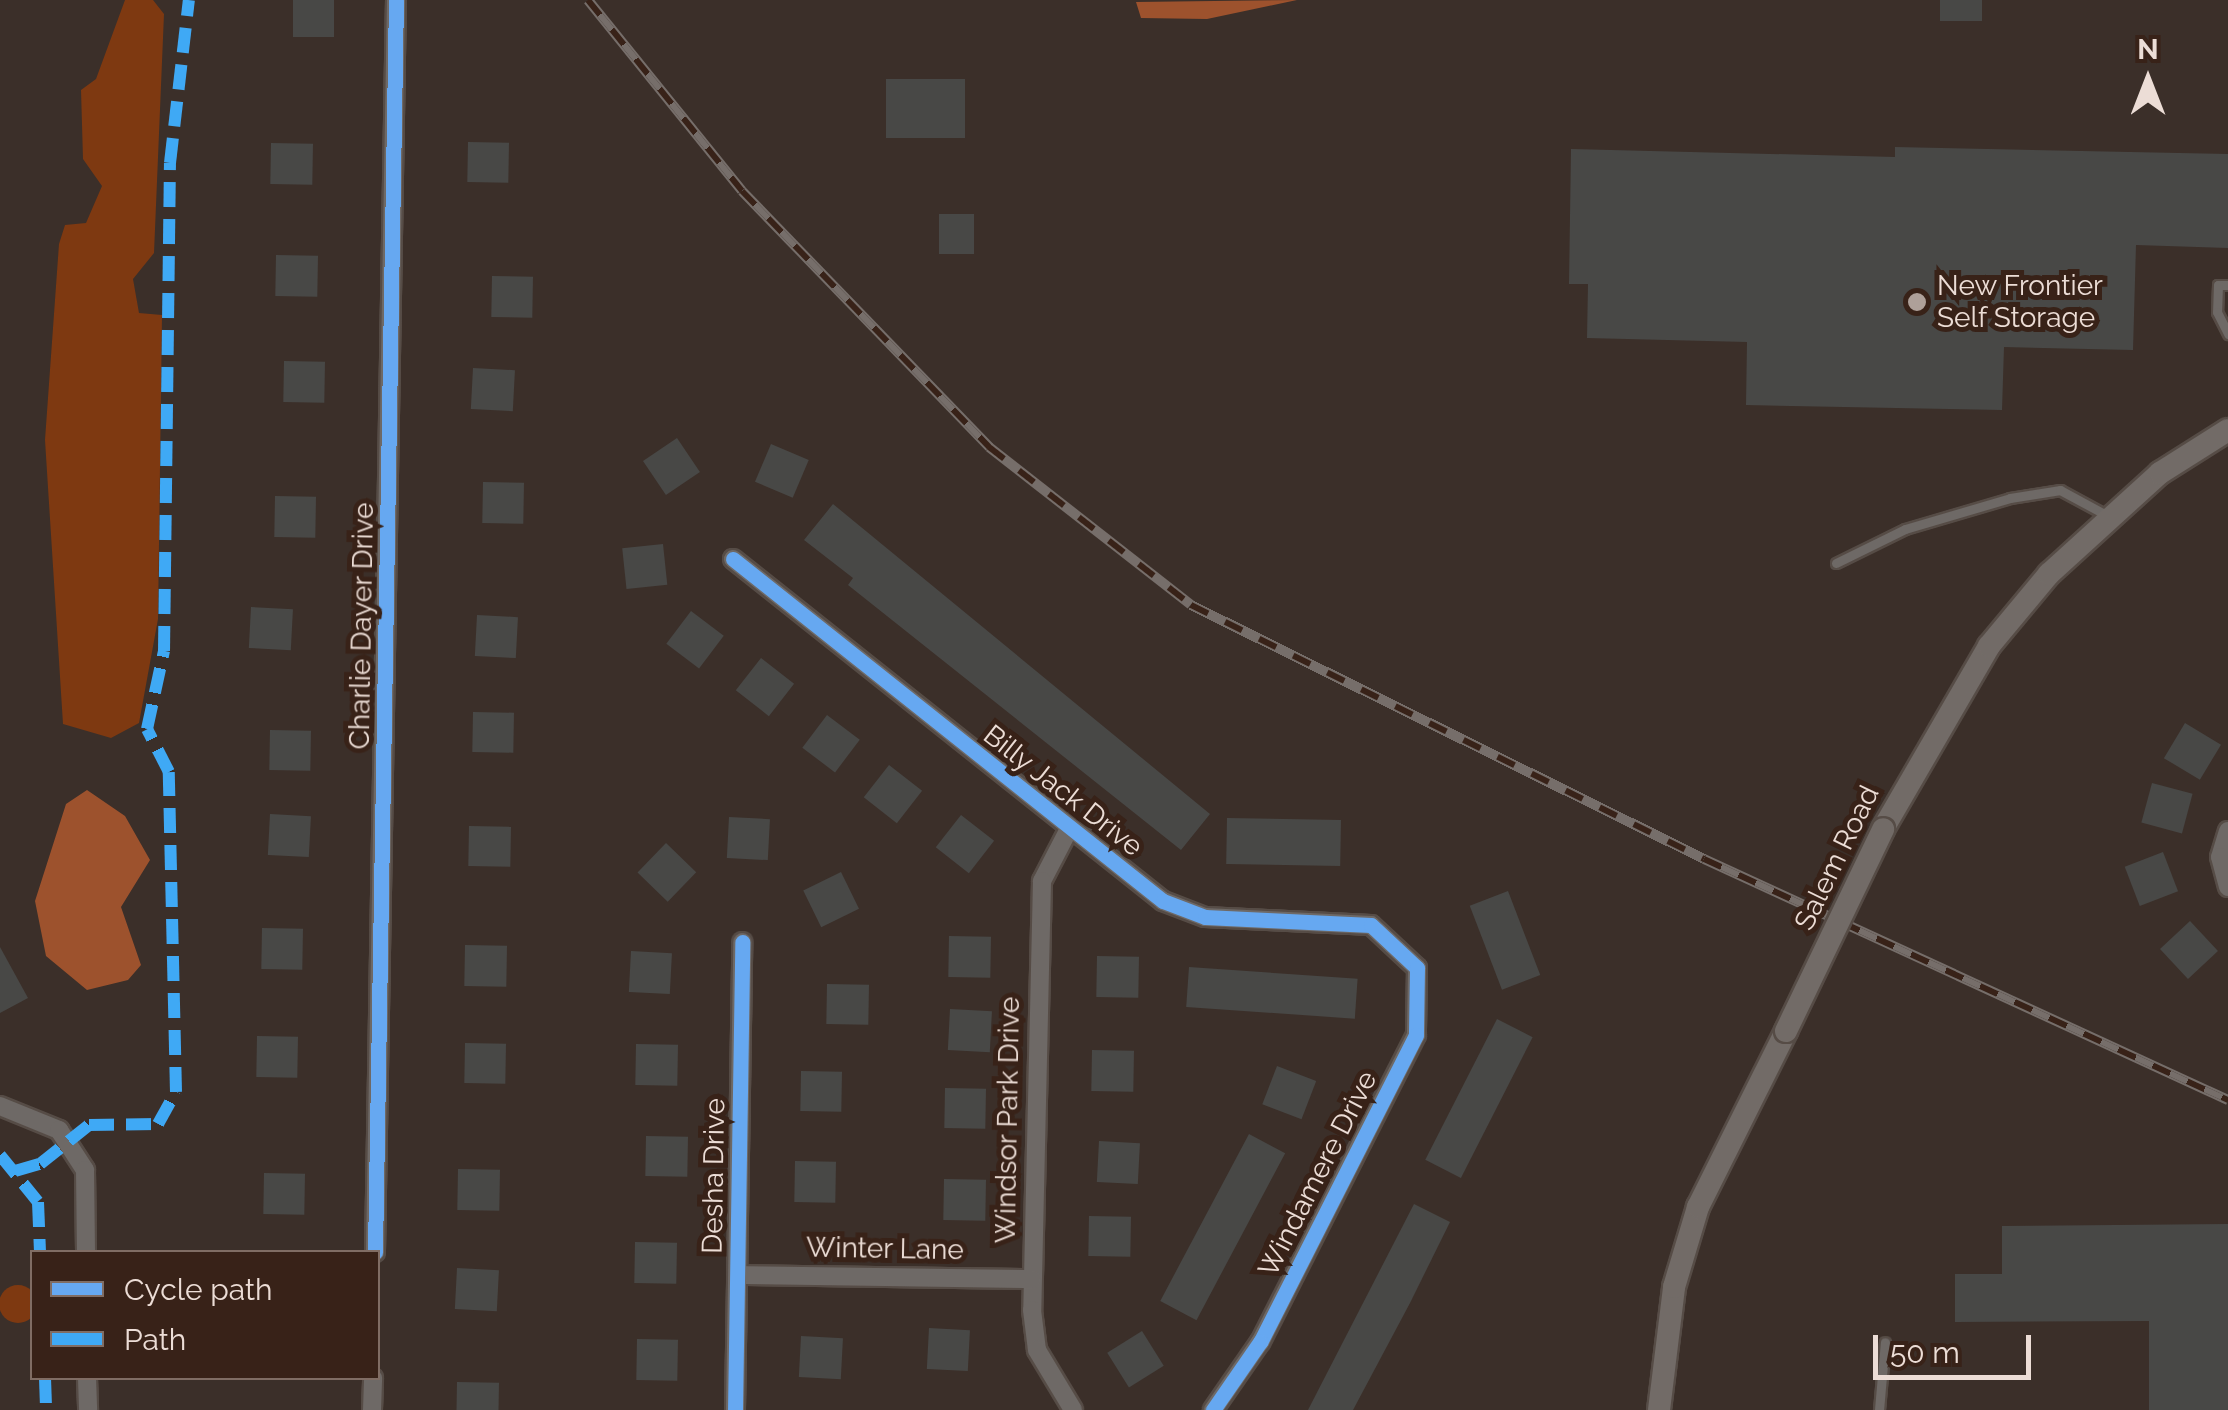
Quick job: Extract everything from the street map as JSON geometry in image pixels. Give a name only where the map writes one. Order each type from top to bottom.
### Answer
[{"type":"main road","name":"Salem Road","points":[[1660,1410],[1674,1287],[1698,1207],[1883,829],[1989,646],[2108,516],[2228,430]]},
{"type":"street","name":"Charlie Dayer Drive","points":[[375,1250],[396,0]]},
{"type":"street","name":"Billy Jack Drive","points":[[733,559],[1069,829],[1184,911],[1347,919],[1406,950]]},
{"type":"street","name":"Windsor Park Drive","points":[[1069,829],[1042,881],[1032,1279],[1036,1350],[1072,1410]]},
{"type":"street","points":[[2224,838],[2228,887]]},
{"type":"street","name":"Desha Drive","points":[[735,1410],[742,942]]},
{"type":"street","name":"Windamere Drive","points":[[1213,1410],[1260,1342],[1416,1035],[1421,987],[1406,950]]},
{"type":"street","points":[[0,1106],[59,1130],[85,1170],[86,1250]]},
{"type":"street","name":"Winter Lane","points":[[738,1274],[1032,1279]]},
{"type":"street","points":[[88,1380],[88,1410]]},
{"type":"street","points":[[372,1410],[373,1380]]},
{"type":"lane","points":[[2228,285],[2218,285],[2217,312],[2228,334]]},
{"type":"lane","points":[[1836,563],[1905,529],[2010,498],[2060,490],[2108,516]]},
{"type":"lane","points":[[1879,1410],[1885,1342]]},
{"type":"shaded area","points":[[125,0],[153,0],[164,14],[154,253],[133,279],[139,313],[162,315],[158,619],[139,723],[111,738],[63,724],[45,440],[59,244],[65,225],[86,223],[102,186],[83,159],[81,90],[96,79]]},
{"type":"shaded area","points":[[1297,0],[1207,19],[1141,18],[1136,2]]},
{"type":"shaded area","points":[[87,790],[125,816],[150,860],[121,907],[141,965],[128,980],[87,990],[46,956],[35,901],[66,804]]},
{"type":"shaded area","points":[[11,1286],[30,1289],[30,1319],[11,1322],[0,1311],[0,1297]]},
{"type":"building","points":[[293,0],[334,0],[334,37],[293,37]]},
{"type":"building","points":[[1940,0],[1982,0],[1982,21],[1940,21]]},
{"type":"building","points":[[886,79],[965,79],[965,138],[886,138]]},
{"type":"building","points":[[468,142],[509,143],[508,183],[467,182]]},
{"type":"building","points":[[271,143],[313,144],[312,185],[270,184]]},
{"type":"building","points":[[1895,147],[2228,154],[2228,248],[2136,245],[2133,350],[2004,347],[2002,410],[1746,405],[1747,342],[1587,338],[1588,284],[1569,284],[1571,149],[1895,157]]},
{"type":"building","points":[[939,214],[974,214],[974,254],[939,254]]},
{"type":"building","points":[[276,255],[318,256],[317,297],[275,296]]},
{"type":"building","points":[[492,276],[533,277],[532,318],[491,317]]},
{"type":"building","points":[[284,361],[325,362],[324,403],[283,402]]},
{"type":"building","points":[[473,368],[515,370],[513,411],[471,409]]},
{"type":"building","points":[[677,438],[700,472],[666,495],[643,461]]},
{"type":"building","points":[[771,444],[809,460],[793,498],[755,482]]},
{"type":"building","points":[[483,482],[524,483],[523,524],[482,523]]},
{"type":"building","points":[[275,496],[316,497],[315,538],[274,537]]},
{"type":"building","points":[[833,504],[1210,814],[1181,850],[848,585],[853,578],[804,540]]},
{"type":"building","points":[[663,544],[667,585],[627,589],[622,548]]},
{"type":"building","points":[[251,607],[293,609],[291,650],[249,648]]},
{"type":"building","points":[[691,611],[724,636],[699,668],[666,644]]},
{"type":"building","points":[[477,615],[518,617],[516,658],[475,656]]},
{"type":"building","points":[[761,658],[794,684],[769,716],[736,690]]},
{"type":"building","points":[[473,712],[514,713],[513,753],[472,752]]},
{"type":"building","points":[[827,715],[860,740],[835,772],[802,748]]},
{"type":"building","points":[[2185,723],[2221,745],[2200,780],[2164,758]]},
{"type":"building","points":[[270,730],[311,731],[310,771],[269,770]]},
{"type":"building","points":[[889,765],[922,791],[897,823],[864,797]]},
{"type":"building","points":[[2152,783],[2193,794],[2182,833],[2141,823]]},
{"type":"building","points":[[270,814],[311,816],[309,857],[268,855]]},
{"type":"building","points":[[961,815],[994,841],[969,873],[936,847]]},
{"type":"building","points":[[729,817],[770,819],[768,860],[727,858]]},
{"type":"building","points":[[1227,818],[1341,820],[1340,866],[1226,864]]},
{"type":"building","points":[[469,826],[511,827],[510,867],[468,866]]},
{"type":"building","points":[[666,843],[696,872],[668,902],[638,872]]},
{"type":"building","points":[[2163,852],[2178,891],[2140,906],[2125,867]]},
{"type":"building","points":[[841,872],[859,909],[821,927],[803,890]]},
{"type":"building","points":[[1508,891],[1540,975],[1502,990],[1470,906]]},
{"type":"building","points":[[2190,921],[2218,951],[2188,979],[2160,949]]},
{"type":"building","points":[[262,928],[303,929],[302,970],[261,969]]},
{"type":"building","points":[[949,936],[991,937],[990,978],[948,977]]},
{"type":"building","points":[[465,945],[507,946],[506,987],[464,986]]},
{"type":"building","points":[[0,947],[28,998],[0,1013]]},
{"type":"building","points":[[631,951],[672,953],[670,994],[629,992]]},
{"type":"building","points":[[1097,956],[1139,957],[1138,998],[1096,997]]},
{"type":"building","points":[[1189,967],[1358,979],[1355,1019],[1186,1007]]},
{"type":"building","points":[[827,984],[869,985],[868,1025],[826,1024]]},
{"type":"building","points":[[950,1009],[992,1011],[990,1052],[948,1050]]},
{"type":"building","points":[[1497,1019],[1533,1037],[1461,1178],[1425,1160]]},
{"type":"building","points":[[257,1036],[298,1037],[297,1078],[256,1077]]},
{"type":"building","points":[[465,1043],[506,1044],[505,1084],[464,1083]]},
{"type":"building","points":[[636,1044],[678,1045],[677,1086],[635,1085]]},
{"type":"building","points":[[1092,1050],[1134,1051],[1133,1092],[1091,1091]]},
{"type":"building","points":[[1277,1066],[1316,1081],[1302,1119],[1262,1104]]},
{"type":"building","points":[[801,1071],[842,1072],[841,1112],[800,1111]]},
{"type":"building","points":[[945,1088],[986,1089],[985,1129],[944,1128]]},
{"type":"building","points":[[1249,1134],[1285,1153],[1196,1320],[1160,1301]]},
{"type":"building","points":[[646,1136],[688,1137],[687,1177],[645,1176]]},
{"type":"building","points":[[1099,1141],[1140,1143],[1138,1184],[1097,1182]]},
{"type":"building","points":[[795,1161],[836,1162],[835,1203],[794,1202]]},
{"type":"building","points":[[458,1169],[500,1170],[499,1211],[457,1210]]},
{"type":"building","points":[[264,1173],[305,1174],[304,1215],[263,1214]]},
{"type":"building","points":[[944,1179],[986,1180],[985,1221],[943,1220]]},
{"type":"building","points":[[1414,1204],[1450,1222],[1410,1303],[1353,1410],[1308,1410]]},
{"type":"building","points":[[1089,1216],[1131,1217],[1130,1257],[1088,1256]]},
{"type":"building","points":[[2228,1224],[2228,1410],[2149,1410],[2149,1321],[1955,1322],[1955,1274],[2002,1274],[2002,1226]]},
{"type":"building","points":[[635,1242],[677,1243],[676,1284],[634,1283]]},
{"type":"building","points":[[457,1268],[499,1270],[497,1311],[455,1309]]},
{"type":"building","points":[[929,1328],[970,1330],[968,1371],[927,1369]]},
{"type":"building","points":[[1142,1331],[1164,1366],[1129,1387],[1107,1353]]},
{"type":"building","points":[[801,1336],[843,1338],[841,1379],[799,1377]]},
{"type":"building","points":[[637,1339],[678,1340],[677,1381],[636,1380]]},
{"type":"building","points":[[457,1382],[499,1383],[499,1410],[457,1410]]},
{"type":"railway","points":[[588,0],[742,191],[989,447],[1191,605],[1704,859],[2228,1100]]},
{"type":"marked path","points":[[15,1171],[40,1164],[89,1125],[158,1124],[176,1092],[169,772],[147,729],[164,651],[170,163],[189,0]]},
{"type":"marked path","points":[[0,1155],[38,1202],[40,1250]]},
{"type":"marked path","points":[[45,1380],[46,1410]]},
{"type":"cycle path","points":[[375,1250],[396,0]]},
{"type":"cycle path","points":[[733,559],[1163,901],[1205,917],[1371,925],[1417,968],[1416,1035],[1260,1342],[1213,1410]]},
{"type":"cycle path","points":[[735,1410],[742,942]]},
{"type":"place","name":"New Frontier Self Storage","points":[[1917,302]]}]
